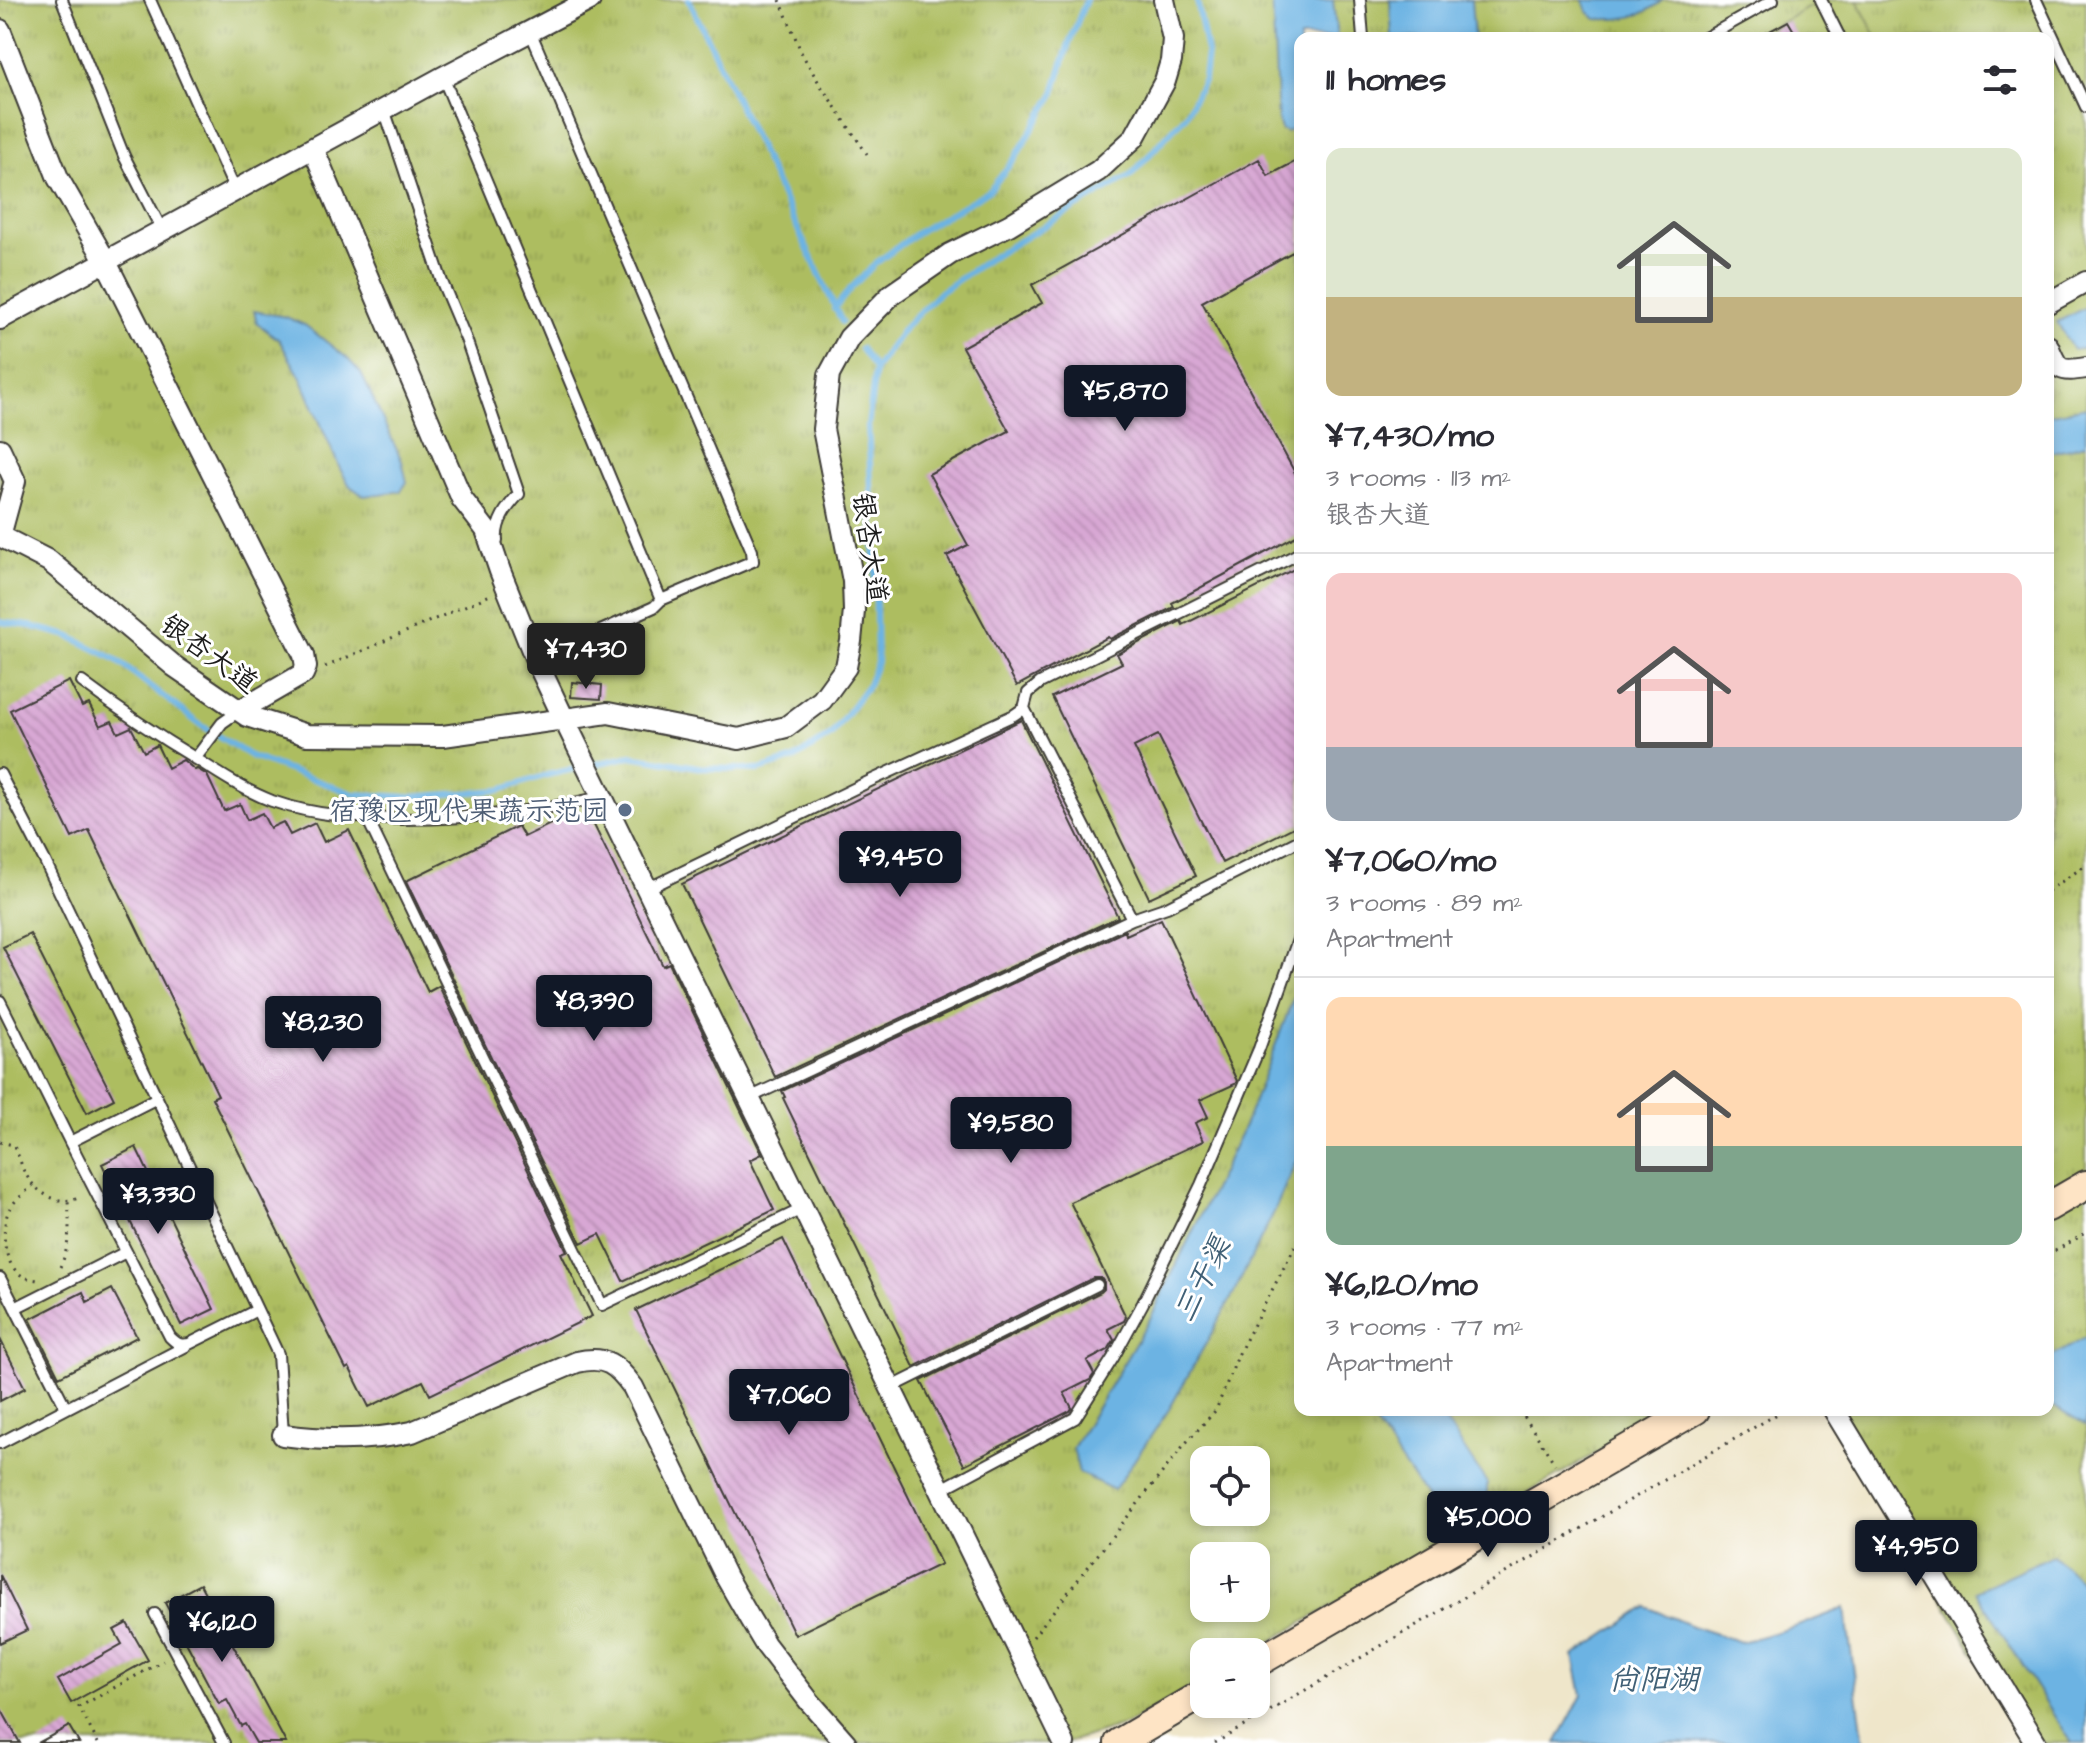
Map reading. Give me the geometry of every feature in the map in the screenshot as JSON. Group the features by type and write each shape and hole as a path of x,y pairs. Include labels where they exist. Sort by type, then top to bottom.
{"main road":[{"path":"2054,1204 2086,1185"},
{"path":"1270,1655 1685,1416"},
{"path":"1121,1740 1190,1701"}],"street":[{"path":"0,319 590,0"},
{"name":"银杏大道","path":"0,536 49,561 174,666 239,711 307,735 443,736 566,724 608,713 739,739 786,727 822,700 846,667 851,641 853,581 823,429 829,375 849,338 892,294 950,254 1009,225 1098,171 1134,138 1165,81 1171,61 1173,39 1164,0"},
{"path":"0,30 58,178 105,260 304,655 306,667 303,674 239,711"},
{"path":"313,148 462,499 486,530 536,660 566,724 1064,1743"},
{"path":"2054,300 2086,282"},
{"path":"2054,358 2059,368 2065,371 2086,368"},
{"path":"0,449 15,481 0,536"},
{"path":"283,1435 317,1440 383,1438 412,1432 577,1362 591,1359 607,1361 620,1370 633,1387 726,1577 765,1644 846,1743"},
{"path":"1838,1416 2036,1743"}],"lane":[{"path":"62,0 124,156 162,230"},
{"path":"150,0 235,190"},
{"path":"1360,0 1363,32"},
{"path":"1716,32 1773,0"},
{"path":"1821,0 1837,32"},
{"path":"2036,0 2051,32"},
{"path":"530,31 752,551 753,561 661,600 654,607 536,660"},
{"path":"2054,39 2086,107"},
{"path":"443,77 661,600"},
{"path":"384,109 442,282 466,339 519,494 506,508 496,532 503,579"},
{"path":"647,889 1014,715 1024,708 1028,693 1040,683 1294,556"},
{"path":"82,682 222,776 270,800 329,816 439,819 500,815 554,808 598,789"},
{"path":"1024,708 1132,919"},
{"path":"195,759 219,727 239,711"},
{"path":"0,774 44,859 278,1354 283,1435"},
{"path":"367,818 602,1305 802,1209"},
{"path":"749,1098 1132,919 1167,907 1294,843"},
{"path":"940,1490 1075,1418 1143,1303 1201,1185 1259,1049 1294,951"},
{"path":"0,1001 170,1337 176,1343 189,1344"},
{"path":"70,1142 157,1098"},
{"path":"15,1308 126,1252"},
{"path":"0,1278 66,1408"},
{"path":"890,1388 1097,1285"},
{"path":"0,1443 257,1310"},
{"path":"155,1614 224,1743"}],"path":[{"path":"780,0 802,54 867,154"},
{"path":"295,680 467,606 503,579"},
{"path":"2054,887 2086,865"},
{"path":"0,1142 13,1145 33,1185 54,1199 68,1202 94,1190"},
{"path":"33,1185 8,1210 3,1231 4,1243 17,1272 37,1279 50,1290 53,1275 65,1256 69,1235 68,1202"},
{"path":"2054,1252 2086,1233"},
{"path":"1020,1654 1184,1445 1216,1410 1240,1351 1294,1248"},
{"path":"1524,1416 1558,1468"},
{"path":"1215,1743 1774,1416"},
{"path":"98,1743 79,1707 176,1653"}],"green space":[{"path":"0,0 2086,0 2086,1743 2026,1743 1835,1416 2054,1416 2054,32 1294,32 1294,1416 1661,1416 1270,1642 1270,1638 1190,1638 1190,1687 1127,1724 1065,1743 0,1743"},
{"path":"1822,0 1857,0 1874,32 1764,32"}],"water":[{"path":"1272,0 1333,0 1336,32 1294,32 1294,129 1286,132 1281,129"},
{"path":"1390,0 1471,0 1474,32 1392,32"},
{"path":"1583,0 1663,0 1640,14 1596,19 1587,11"},
{"path":"2086,307 2086,348 2073,350 2057,322"},
{"path":"254,311 286,317 305,325 361,373 402,461 407,482 401,491 364,496 350,486 301,378 279,340 257,323"},
{"path":"2086,407 2086,444 2054,452 2054,414"},
{"name":"三干渠","path":"1294,997 1294,1166 1235,1291 1170,1408 1114,1490 1079,1473 1073,1448 1151,1317 1245,1124"},
{"path":"2086,1337 2086,1426 2054,1407 2054,1355"},
{"path":"1370,1416 1442,1416 1487,1483 1487,1496 1470,1500 1447,1513 1429,1502"},
{"path":"2053,1555 2086,1586 2086,1743 2072,1743 1975,1591"},
{"name":"尚阳湖","path":"1647,1607 1741,1642 1795,1627 1845,1608 1864,1743 1556,1743 1582,1695 1574,1656"}],"building":[{"path":"1788,21 1794,32 1768,32"},
{"path":"1259,159 1268,176 1294,162 1294,251 1202,302 1294,471 1294,537 1172,603 1174,607 1110,639 1108,637 1017,686 947,556 968,545 929,474 1009,431 962,347 1042,303 1032,285"},
{"path":"1294,569 1294,827 1222,863 1158,735 1134,747 1196,876 1149,898 1052,697 1122,663 1117,654 1181,621 1183,625"},
{"path":"69,681 82,707 89,704 100,726 112,721 118,733 131,727 144,752 157,745 168,768 183,760 207,775 224,811 240,804 247,820 262,813 270,828 283,822 290,835 315,823 324,842 349,830 428,992 439,986 567,1251 561,1253 592,1316 430,1395 423,1381 369,1407 349,1367 346,1369 212,1098 218,1095 89,830 72,838 10,710"},
{"path":"572,682 602,685 601,699 571,697"},
{"path":"1021,720 1118,917 775,1077 682,884"},
{"path":"567,816 593,823 663,966 669,963 762,1154 750,1160 774,1210 623,1281 600,1234 581,1243 406,881 518,826 524,837"},
{"path":"1161,919 1237,1081 1200,1100 1208,1117 1195,1123 1203,1141 1070,1202 1126,1317 1108,1329 1114,1340 1108,1350 1087,1361 1094,1374 1090,1380 1064,1393 1072,1408 1070,1411 964,1465 921,1381 1101,1292 1104,1282 1101,1278 1093,1278 914,1367 782,1091 1125,931 1126,935"},
{"path":"30,934 114,1099 87,1113 3,947"},
{"path":"136,1147 214,1309 181,1325 102,1164"},
{"path":"783,1239 941,1564 795,1635 636,1310"},
{"path":"112,1289 137,1337 59,1377 30,1319 83,1292 87,1302"},
{"path":"0,1339 25,1388 0,1401"},
{"path":"0,1575 27,1630 0,1643"},
{"path":"200,1584 286,1743 256,1743 245,1724 241,1726 227,1700 219,1704 165,1603"},
{"path":"127,1623 148,1660 71,1703 58,1680 122,1644 114,1630"},
{"path":"0,1707 20,1743 0,1743"},
{"path":"69,1726 79,1743 38,1743"}],"waterway":[{"path":"689,0 842,322"},
{"path":"834,309 876,263 918,232 990,190 1015,158 1053,96 1086,0"},
{"path":"0,622 69,636 115,659 199,724 252,757 354,794 410,797 500,790 547,775 631,756 704,768 759,770 794,759 831,735 868,685 877,662 868,426 875,369 905,327 940,292 990,258 1131,175 1186,115 1204,79 1207,53 1197,0"},
{"path":"861,349 875,369"}],"place":[{"name":"宿豫区现代果蔬示范园","path":"625,810"}]}
